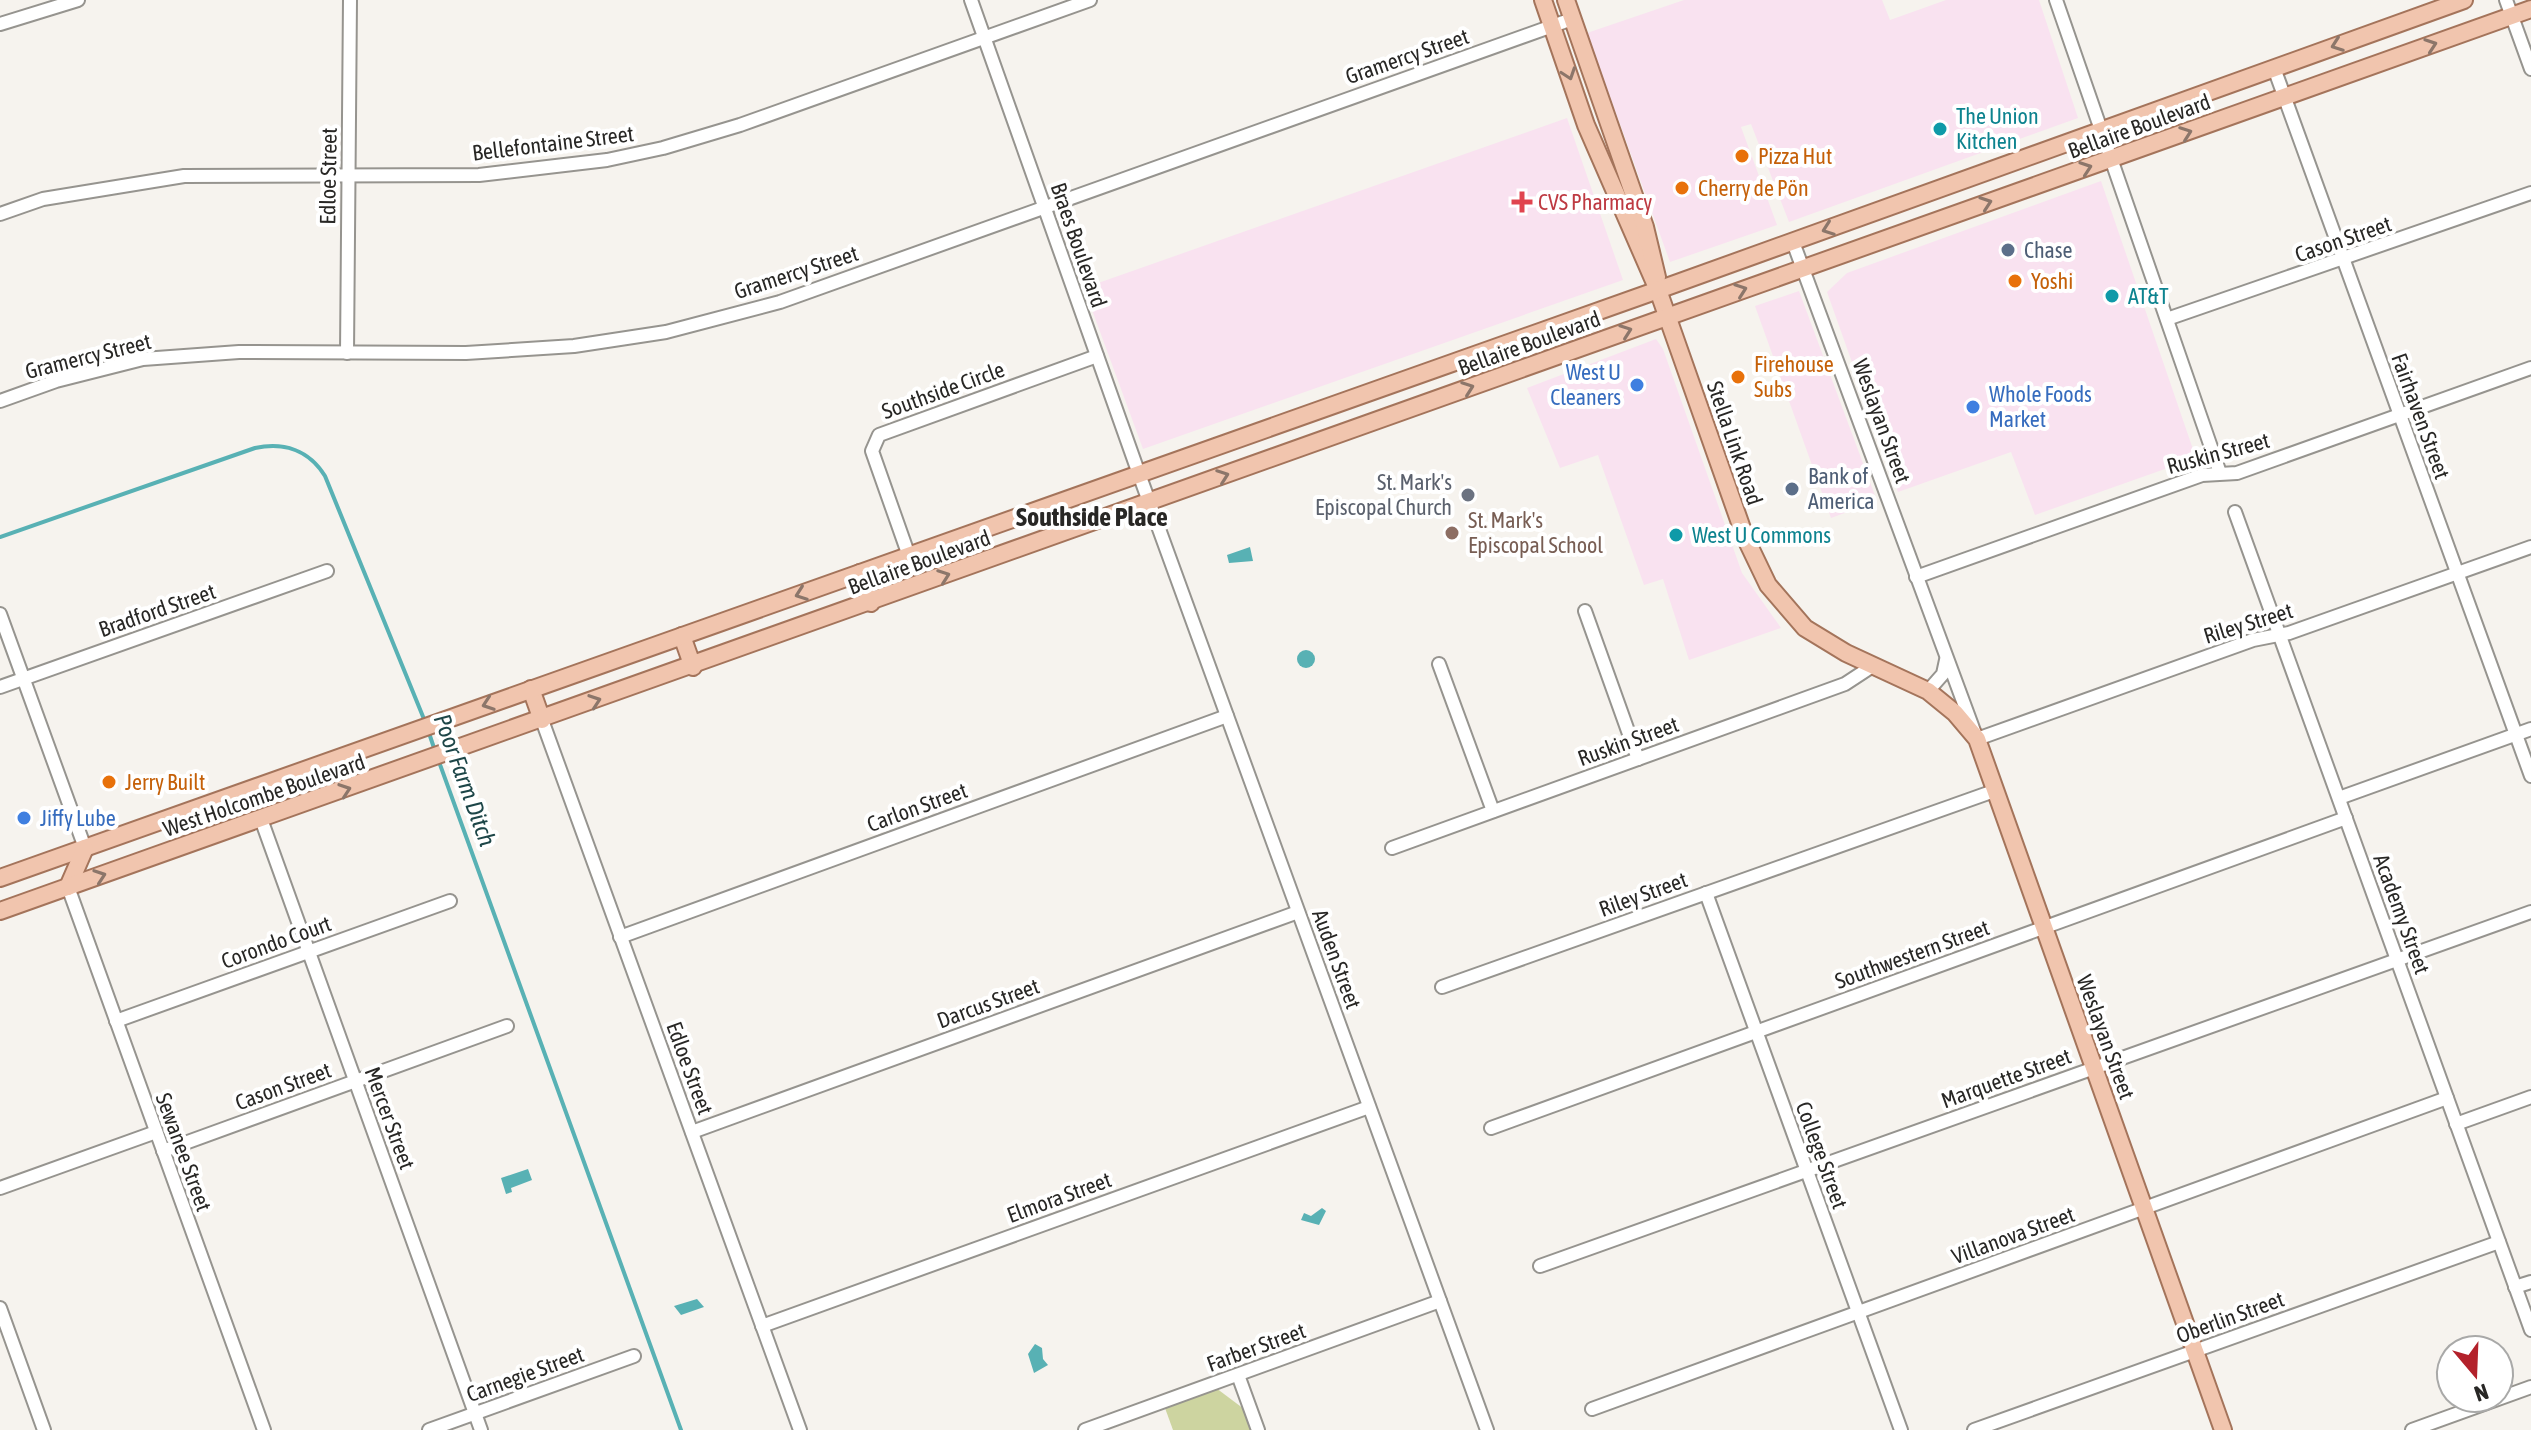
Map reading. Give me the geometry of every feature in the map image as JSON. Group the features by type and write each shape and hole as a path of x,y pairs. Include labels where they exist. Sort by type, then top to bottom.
{"main road":[{"name":"Stella Link Road","path":"1543,0 1586,125 1658,290 1745,537 1768,585 1805,628 1928,691 1955,713 1977,739"},
{"name":"Stella Link Road","path":"1566,0 1656,261 1658,290"},
{"name":"Bellaire Boulevard","path":"531,689 1793,242 2464,0"},
{"name":"Bellaire Boulevard","path":"542,720 2285,97 2509,8 2531,9"},
{"path":"1586,125 1608,117"},
{"path":"1526,337 1535,364"},
{"path":"1338,404 1349,431"},
{"path":"860,573 871,603"},
{"path":"682,636 693,667"},
{"path":"531,689 542,720"},
{"name":"West Holcombe Boulevard","path":"0,878 531,689"},
{"name":"West Holcombe Boulevard","path":"0,911 542,720"},
{"name":"Weslayan Street","path":"1977,739 2223,1430"},
{"path":"238,794 261,819"},
{"path":"68,887 85,848"}],"street":[{"path":"0,24 78,0"},
{"name":"Edloe Street","path":"347,353 350,0"},
{"name":"Braes Boulevard","path":"971,0 1150,503"},
{"name":"Bellefontaine Street","path":"0,214 43,199 148,180 260,173 495,174 543,170 649,151 740,125 1090,0"},
{"path":"2056,0 2220,473"},
{"path":"2509,8 2531,69"},
{"name":"Gramercy Street","path":"0,401 56,381 143,359 239,352 466,353 574,346 666,332 780,302 1572,19"},
{"name":"Fairhaven Street","path":"2274,68 2531,776"},
{"name":"Cason Street","path":"2167,319 2531,193"},
{"name":"Weslayan Street","path":"1793,242 1977,739"},
{"name":"Southside Circle","path":"909,556 872,451 879,435 1097,356"},
{"name":"Ruskin Street","path":"1916,577 2202,475 2237,473 2531,368"},
{"name":"Auden Street","path":"1150,503 1487,1430"},
{"name":"Academy Street","path":"2235,512 2531,1330"},
{"name":"Riley Street","path":"1977,739 2531,547"},
{"name":"Bradford Street","path":"0,687 327,571"},
{"path":"1585,611 1638,759"},
{"path":"0,614 85,848"},
{"path":"1928,691 1943,674 1946,660"},
{"path":"1439,664 1493,811"},
{"name":"Ruskin Street","path":"1392,848 1845,684 1874,665"},
{"name":"Carlon Street","path":"620,937 1227,716"},
{"name":"Edloe Street","path":"542,720 800,1430"},
{"path":"2339,798 2531,729"},
{"name":"Riley Street","path":"1442,987 1994,791"},
{"name":"Southwestern Street","path":"1491,1128 2346,818"},
{"name":"Mercer Street","path":"261,819 481,1430"},
{"name":"Sewanee Street","path":"68,887 264,1430"},
{"name":"College Street","path":"1706,893 1901,1430"},
{"name":"Corondo Court","path":"116,1021 450,901"},
{"name":"Darcus Street","path":"692,1132 1298,912"},
{"name":"Marquette Street","path":"1540,1266 2531,912"},
{"name":"Cason Street","path":"163,1151 507,1026"},
{"path":"2456,1124 2531,1097"},
{"name":"Villanova Street","path":"1592,1409 2447,1098"},
{"name":"Elmora Street","path":"762,1326 1369,1107"},
{"path":"0,1188 156,1132"},
{"name":"Oberlin Street","path":"1974,1430 2499,1242"},
{"path":"2515,1287 2531,1282"},
{"name":"Farber Street","path":"1085,1430 1440,1301"},
{"path":"0,1308 44,1430"},
{"name":"Carnegie Street","path":"429,1430 634,1356"},
{"path":"1238,1375 1258,1430"},
{"path":"2412,1430 2531,1387"}],"shaded area":[{"path":"1684,0 1882,0 1890,20 1946,0 2039,0 2078,118 1789,222 1751,124 1741,127 1777,225 1670,262 1587,33"},
{"path":"1567,118 1623,280 1143,449 1084,288"},
{"path":"2101,181 2196,458 2035,515 2011,452 1898,492 1827,292 1847,273"},
{"path":"1799,291 1877,501 1831,518 1755,306"},
{"path":"1656,339 1663,349 1742,573 1781,628 1689,660 1663,579 1644,585 1598,455 1560,468 1527,388"}],"green space":[{"path":"1216,1388 1244,1409 1252,1430 1173,1430 1165,1408"}],"water":[{"path":"1250,547 1253,561 1229,563 1227,555"},
{"path":"1306,650 1315,659 1306,668 1297,659"},
{"path":"528,1169 532,1180 511,1188 512,1192 506,1194 501,1178"},
{"path":"1322,1208 1326,1211 1319,1225 1301,1220 1304,1213 1311,1216"},
{"path":"697,1299 704,1307 681,1315 674,1306"},
{"path":"1035,1344 1042,1348 1043,1359 1048,1365 1034,1373 1028,1354"}],"waterway":[{"name":"Poor Farm Ditch","path":"0,537 255,448 276,446 295,450 311,460 325,476 426,724"},
{"name":"Poor Farm Ditch","path":"429,733 435,751"},
{"name":"Poor Farm Ditch","path":"438,759 681,1430"}],"place":[{"name":"The Union Kitchen","path":"1940,129"},
{"name":"Pizza Hut","path":"1742,156"},
{"name":"Cherry de Pön","path":"1682,188"},
{"name":"CVS Pharmacy","path":"1522,202"},
{"name":"Chase","path":"2008,250"},
{"name":"Yoshi","path":"2015,281"},
{"name":"AT&T","path":"2112,296"},
{"name":"Firehouse Subs","path":"1738,377"},
{"name":"West U Cleaners","path":"1637,385"},
{"name":"Whole Foods Market","path":"1973,407"},
{"name":"Bank of America","path":"1792,489"},
{"name":"St. Mark's Episcopal Church","path":"1468,495"},
{"name":"St. Mark's Episcopal School","path":"1452,533"},
{"name":"West U Commons","path":"1676,535"},
{"name":"Jerry Built","path":"109,782"},
{"name":"Jiffy Lube","path":"24,818"}],"district":[{"name":"Southside Place","path":"1092,517"}]}
